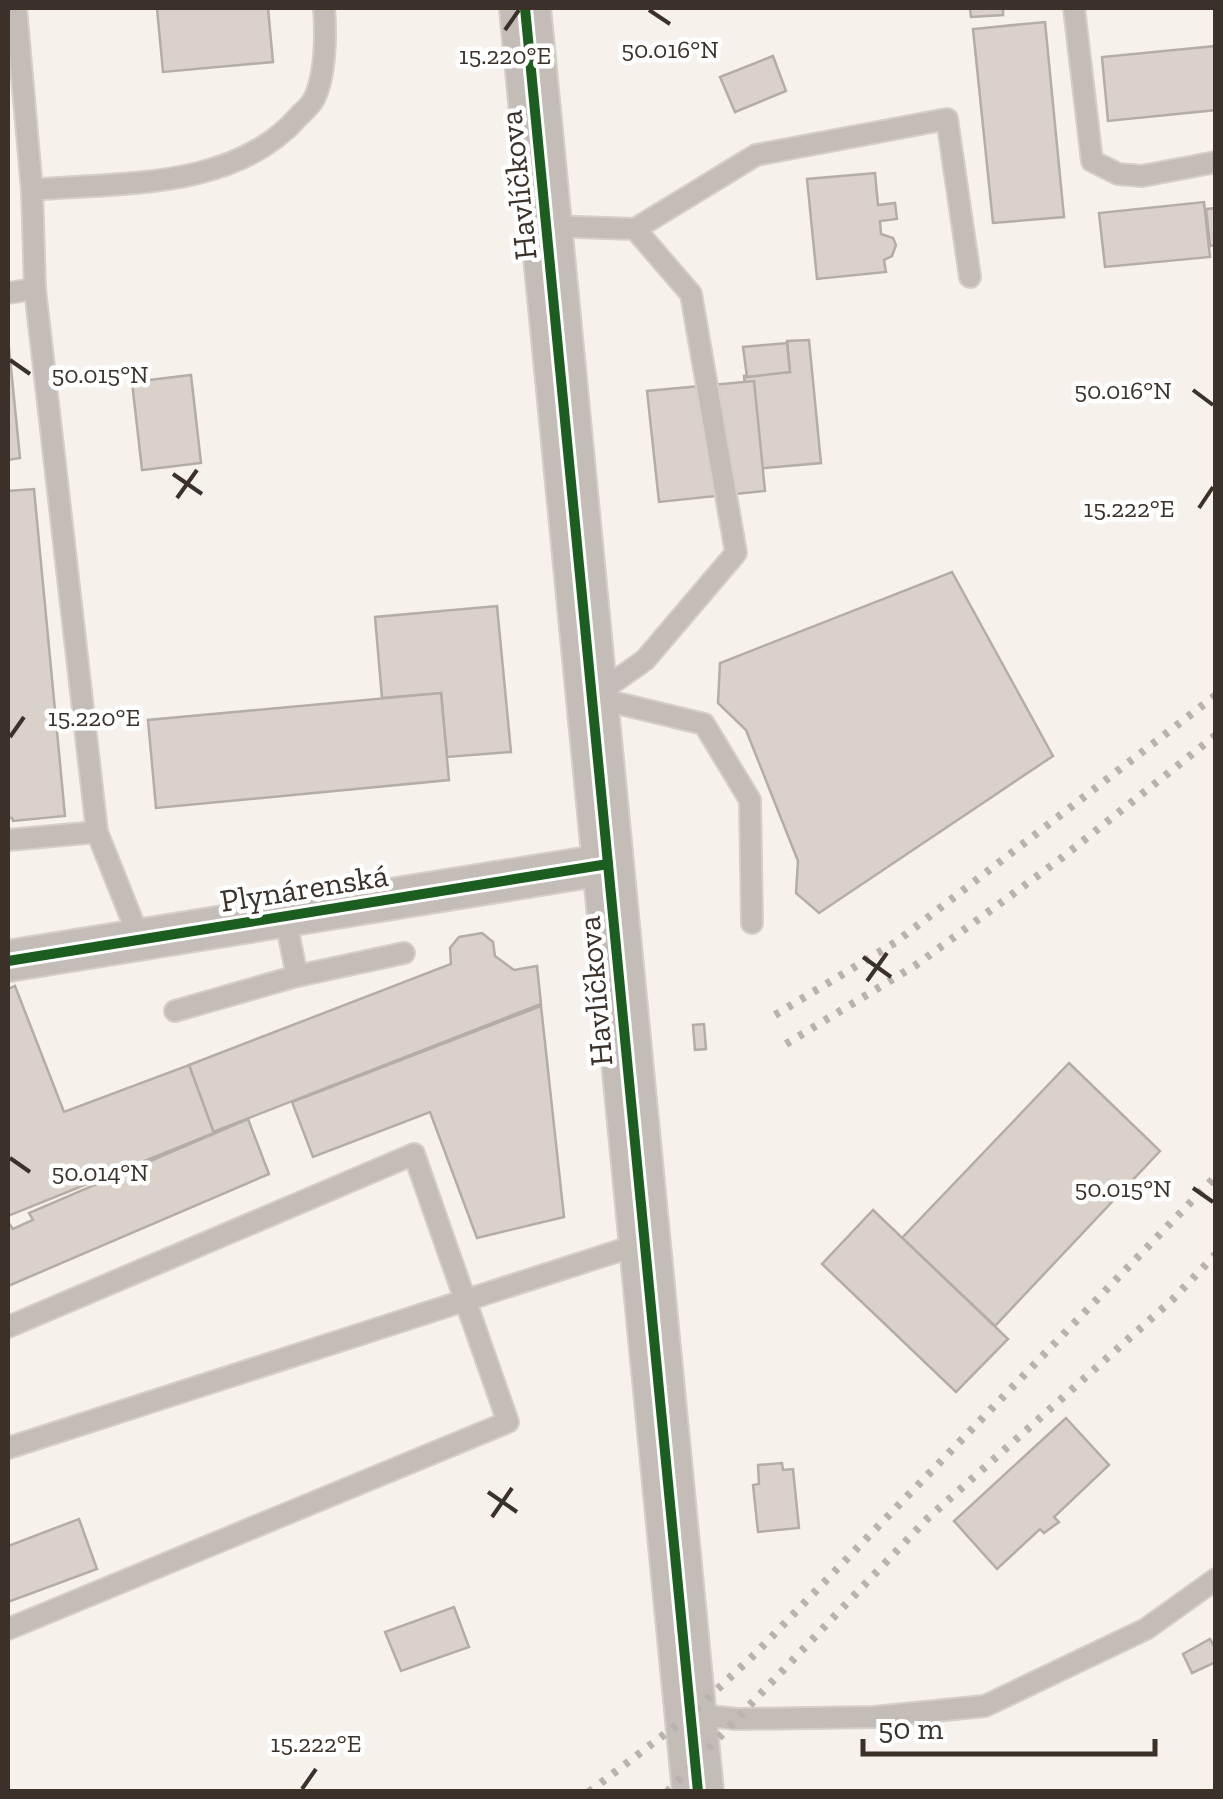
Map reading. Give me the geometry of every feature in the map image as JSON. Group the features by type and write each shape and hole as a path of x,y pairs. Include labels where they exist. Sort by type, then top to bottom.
{"street":[{"name":"Havlíčkova","path":"525,8 698,1792"},
{"name":"Plynárenská","path":"8,961 608,864"}],"lane":[{"path":"16,8 32,190 35,289 97,832 140,940"},
{"path":"32,190 178,177 237,163 286,132 314,98 326,41 324,8"},
{"path":"1074,8 1092,160 1118,174 1142,176 1216,162"},
{"path":"547,226 635,229 756,155 947,119 970,278"},
{"path":"592,697 644,660 736,553 691,294 635,229"},
{"path":"8,292 35,289"},
{"path":"592,697 704,724 750,800 752,923"},
{"path":"8,840 97,832"},
{"path":"285,916 296,976"},
{"path":"175,1011 296,976 404,953"},
{"path":"8,1327 414,1154 508,1422 8,1630"},
{"path":"8,1448 643,1243"},
{"path":"692,1714 737,1719 874,1716 985,1706 1146,1629 1216,1579"}],"building":[{"path":"157,8 268,8 273,62 163,72"},
{"path":"970,8 1003,8 1003,15 971,17"},
{"path":"1045,22 1064,217 993,223 973,29"},
{"path":"1216,46 1216,110 1108,121 1102,57"},
{"path":"773,56 786,91 735,112 720,77"},
{"path":"875,173 878,205 895,203 897,219 880,221 881,234 893,238 896,245 892,256 884,260 886,272 817,279 807,179"},
{"path":"1204,202 1210,257 1105,267 1099,213"},
{"path":"1216,208 1216,245 1210,246 1206,209"},
{"path":"8,338 20,458 8,460"},
{"path":"809,340 821,463 752,469 744,376 790,372 787,341"},
{"path":"787,343 790,372 747,377 743,347"},
{"path":"191,375 201,463 142,470 132,382"},
{"path":"754,381 765,491 659,502 647,391"},
{"path":"34,489 65,816 13,821 8,818 8,491"},
{"path":"952,572 1053,756 819,913 796,893 798,861 746,730 718,703 720,663"},
{"path":"497,606 511,752 447,757 441,693 382,698 375,617"},
{"path":"441,693 449,780 156,808 148,720"},
{"path":"482,933 493,942 495,956 514,970 537,966 541,1004 213,1132 189,1065 451,964 450,948 459,937"},
{"path":"15,986 64,1112 189,1065 214,1133 8,1216 8,989"},
{"path":"541,1006 564,1217 477,1238 430,1112 313,1157 292,1102"},
{"path":"704,1024 706,1049 695,1050 693,1025"},
{"path":"1069,1063 1160,1151 995,1326 902,1238"},
{"path":"248,1119 269,1174 8,1286 8,1222 13,1229 33,1220 29,1213"},
{"path":"873,1210 1008,1339 956,1392 822,1264"},
{"path":"1066,1418 1109,1465 1054,1517 1059,1522 1044,1533 1040,1529 997,1569 954,1521"},
{"path":"782,1463 783,1470 793,1469 799,1528 758,1532 753,1485 759,1484 758,1465"},
{"path":"79,1519 97,1569 8,1602 8,1546"},
{"path":"454,1607 469,1647 401,1671 385,1632"},
{"path":"1210,1639 1216,1650 1216,1662 1192,1673 1183,1654"}],"railway":[{"path":"775,1015 896,942 1216,695"},
{"path":"786,1044 916,965 1059,860 1216,735"},
{"path":"589,1792 691,1714 756,1653 1216,1176"},
{"path":"667,1792 927,1519 1172,1300 1216,1254"}],"cycle path":[{"path":"525,8 698,1792"},
{"path":"8,961 608,864"}]}
